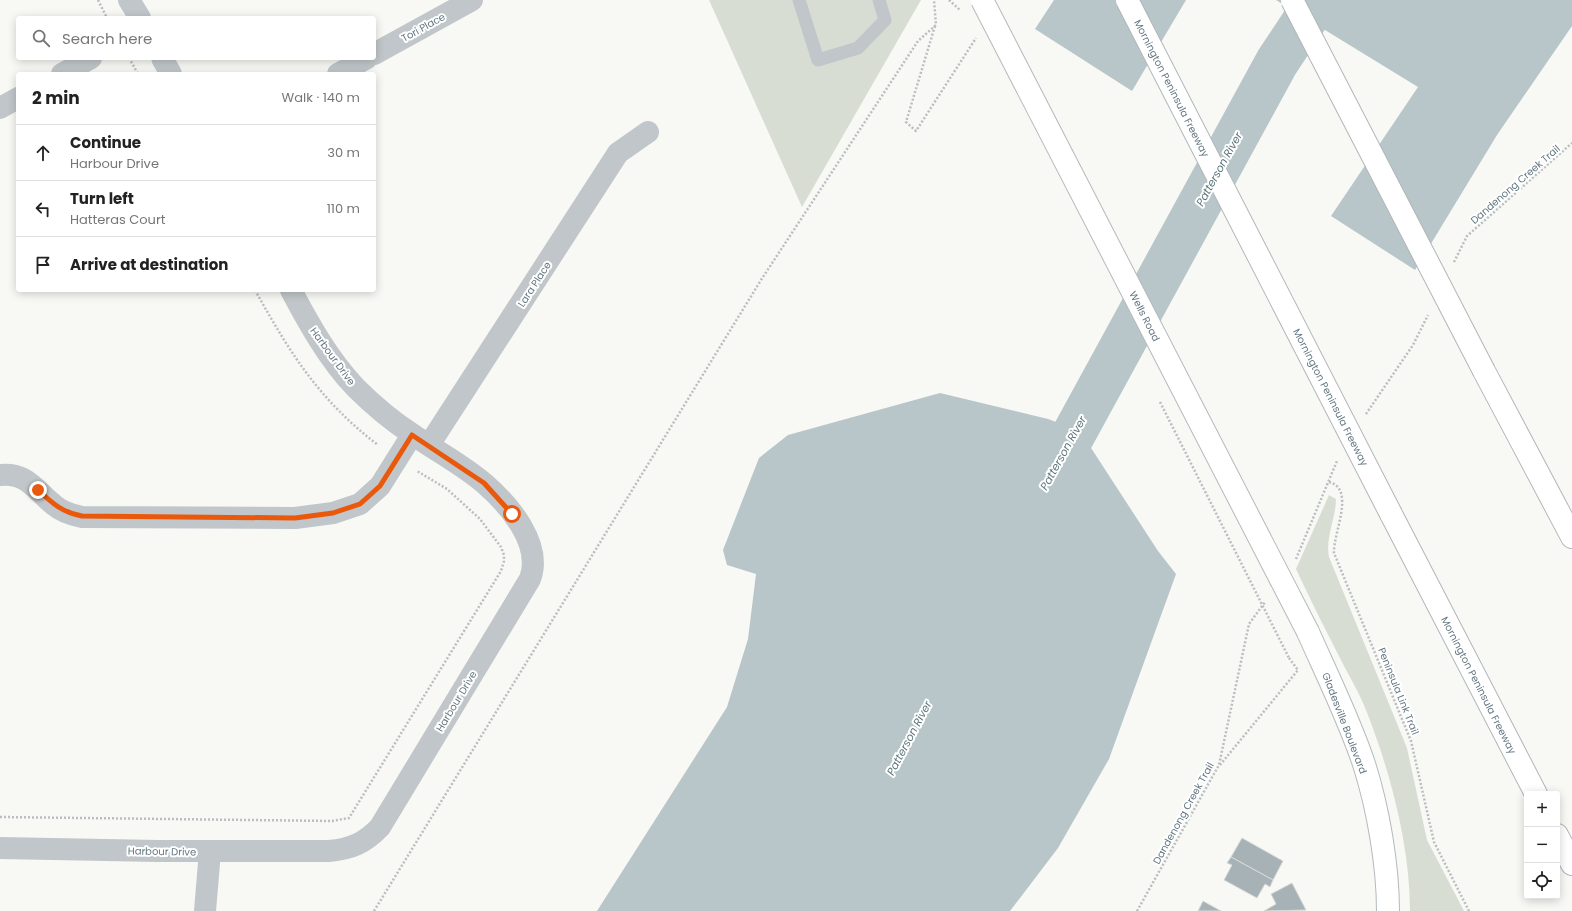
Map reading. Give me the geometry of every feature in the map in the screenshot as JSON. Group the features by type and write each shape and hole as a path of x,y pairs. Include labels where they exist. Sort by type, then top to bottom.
{"main road":[{"name":"Wells Road","path":"982,0 1308,632"},
{"name":"Mornington Peninsula Freeway","path":"1126,0 1534,791"},
{"path":"1292,0 1484,371 1572,537"},
{"name":"Gladesville Boulevard","path":"1308,632 1364,764 1378,826 1388,887 1388,911"},
{"path":"1560,841 1572,864"}],"street":[{"path":"129,0 139,16"},
{"name":"Tori Place","path":"376,53 472,0"},
{"path":"66,72 87,60"},
{"path":"163,60 170,72"},
{"path":"342,72 363,60"},
{"path":"0,108 16,99"},
{"name":"Lara Place","path":"0,475 9,474 21,476 54,505 71,514 82,516 295,518 333,513 360,504 380,486 421,440 618,153 648,132"},
{"name":"Harbour Drive","path":"0,848 210,851 335,850 352,847 368,839 380,827 530,579 534,564 531,547 512,514 484,483 383,412 342,372 309,323 292,292"},
{"path":"205,911 210,851"}],"lane":[{"path":"799,0 818,60 858,48 885,20 879,0"}],"path":[{"path":"98,0 107,16"},
{"path":"934,0 936,25 906,122 916,131 979,33"},
{"path":"374,911 761,280 918,41 936,25"},
{"path":"130,60 137,72"},
{"name":"Dandenong Creek Trail","path":"1467,236 1572,143"},
{"path":"0,817 332,821 348,818 497,577 504,561 501,547 464,502 447,489 411,467"},
{"name":"Peninsula Link Trail","path":"1329,482 1333,483 1340,490 1344,502 1334,546 1337,563 1411,741 1434,842 1469,911"},
{"name":"Dandenong Creek Trail","path":"1137,911 1219,765 1249,624"},
{"path":"1219,765 1298,670 1289,658"}],"shaded area":[{"path":"709,0 921,0 802,207"},
{"path":"1329,495 1336,499 1336,506 1329,535 1329,557 1407,748 1427,840 1464,911 1410,911 1409,886 1402,834 1397,809 1375,733 1361,699 1296,569"}],"water":[{"path":"1054,0 1186,0 1132,91 1035,29"},
{"path":"1276,0 1572,0 1572,26 1497,135 1415,270 1331,216 1418,87"},
{"path":"940,393 1048,419 1080,431 1158,551 1176,574 1109,759 1058,848 1010,911 597,911 727,707 748,639 756,574 727,565 723,550 759,458 788,435"}],"building":[{"path":"1242,838 1283,861 1273,880 1231,857"},
{"path":"1231,857 1273,880 1270,887 1265,884 1257,898 1224,880 1232,865 1227,863"},
{"path":"1292,883 1306,910 1264,911 1276,904 1271,894"},
{"path":"1203,901 1221,911 1198,911"}],"waterway":[{"name":"Patterson River","path":"1047,483 1277,62 1318,0"}],"route":[{"path":"38,490 54,505 62,510 71,514 82,516 295,518 333,513 360,504 380,486 412,435 484,483 512,514"}]}
